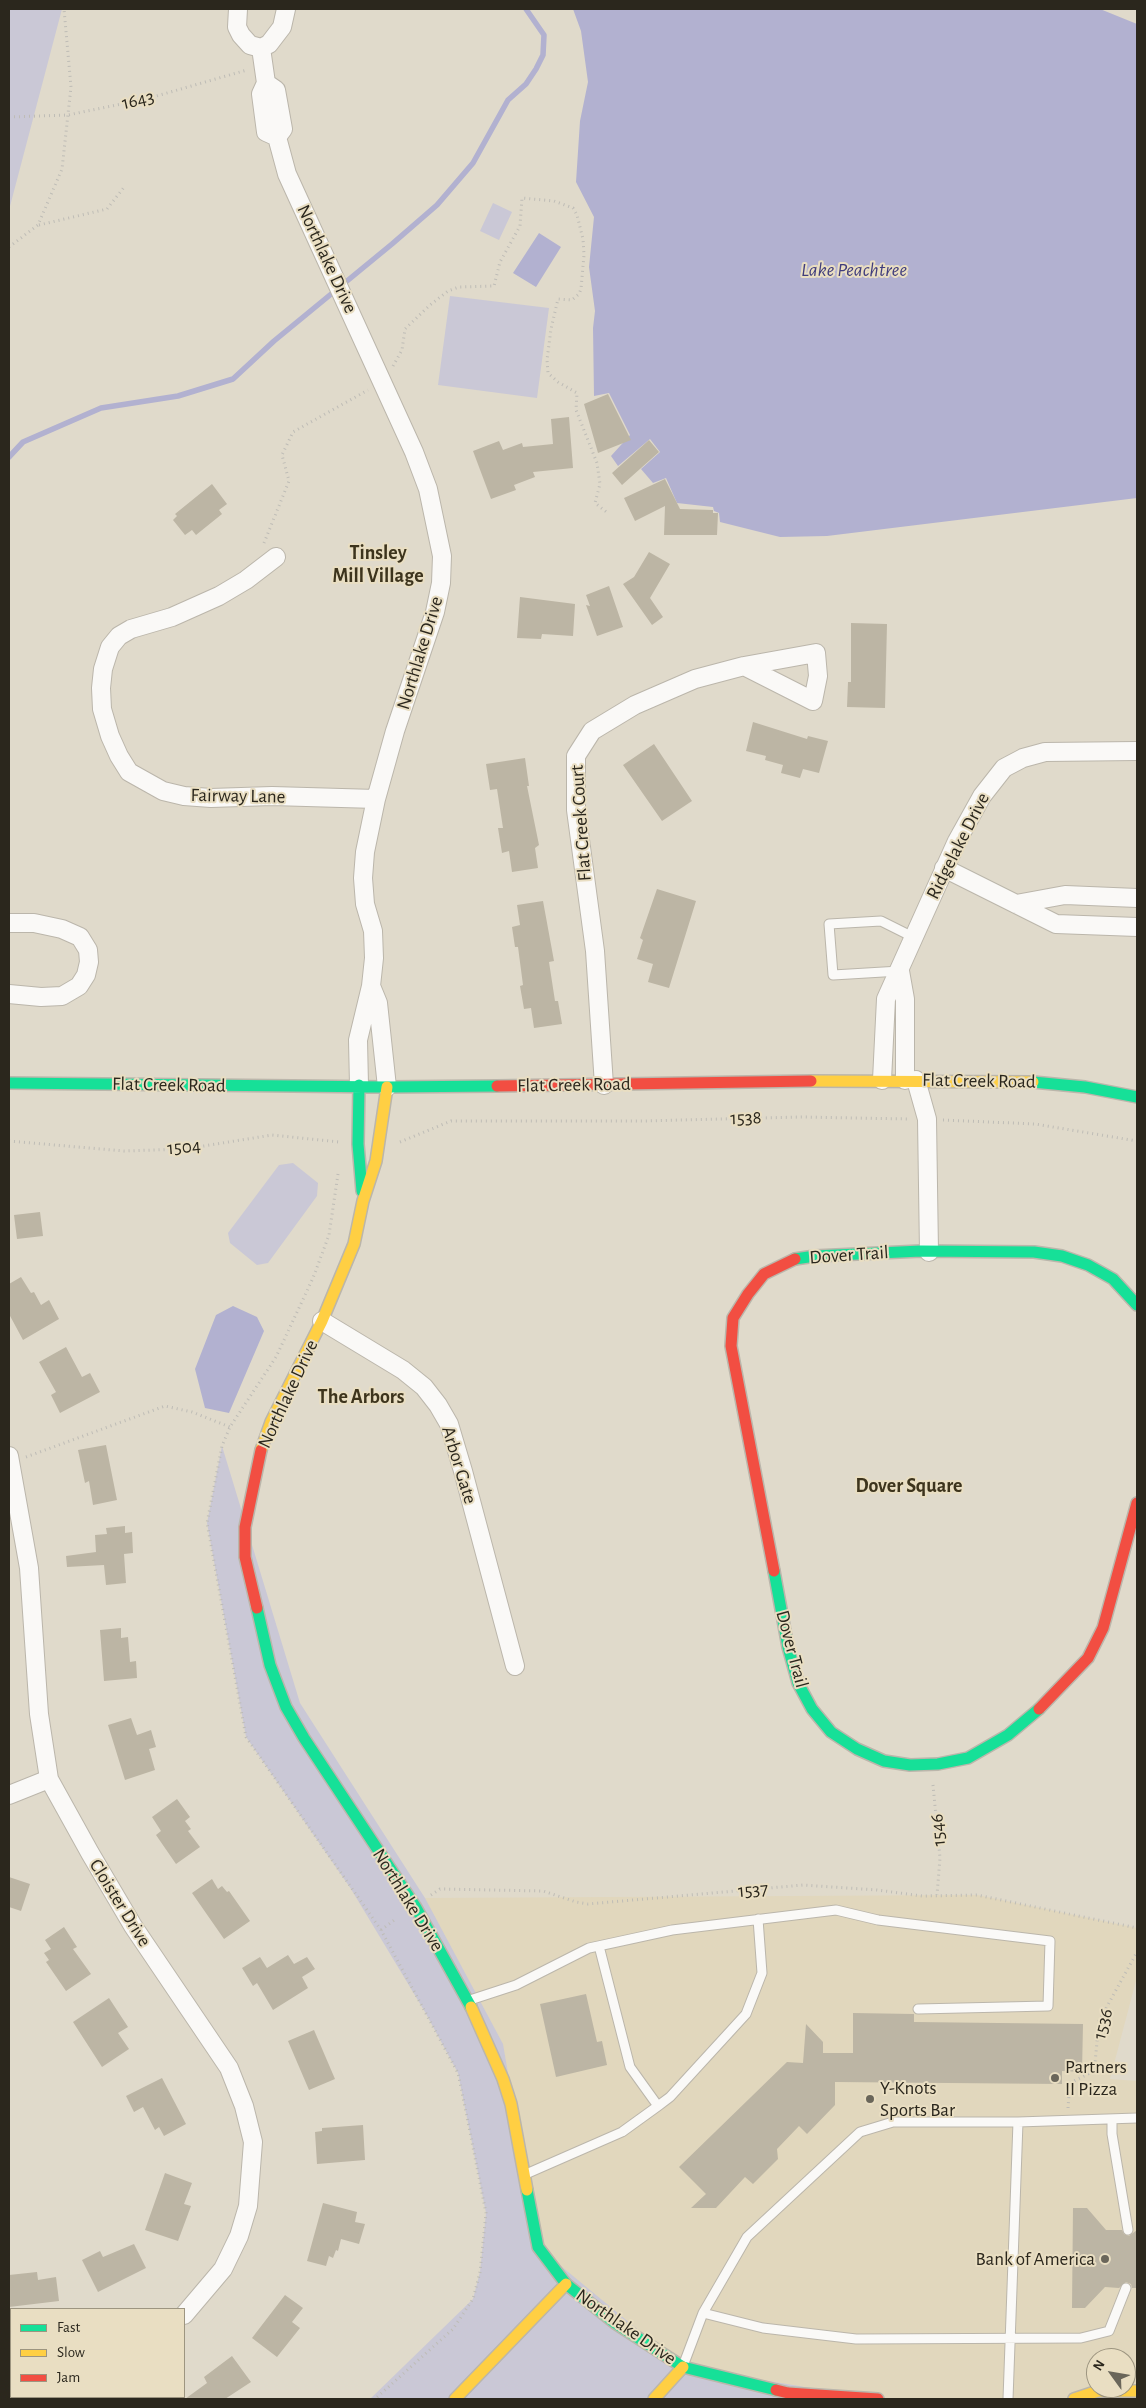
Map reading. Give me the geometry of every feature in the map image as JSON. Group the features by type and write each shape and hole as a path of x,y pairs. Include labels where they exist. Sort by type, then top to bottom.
{"street":[{"path":"238,9 237,26 241,35 263,56 269,44 282,27 286,9"},
{"name":"Northlake Drive","path":"263,56 266,83 276,90 283,129 277,137 287,174 355,321 428,489 442,556 441,582 435,612 395,732 376,799 365,852 363,878 365,904 372,931 374,958 371,986 358,1040 358,1144 363,1201"},
{"name":"Fairway Lane","path":"276,557 246,580 219,596 172,617 131,629 119,636 110,647 103,669 101,688 102,709 118,756 129,772 163,791 184,796 211,798 272,796 376,799"},
{"name":"Flat Creek Court","path":"604,1085 595,951 576,810 576,756 592,731 635,705 695,679 744,666"},
{"name":"Ridgelake Drive","path":"882,1080 886,999 944,868 982,796 1004,768 1023,758 1044,752 1137,751"},
{"path":"944,868 1056,924 1137,926"},
{"path":"1016,904 1065,895 1137,898"},
{"path":"9,923 34,923 62,929 80,937 88,950 89,962 86,975 79,986 62,996 41,997 9,994"},
{"path":"900,971 905,999 910,1080 927,1119 929,1252"},
{"name":"Northlake Drive","path":"371,986 378,1003 387,1087 379,1145 363,1201 354,1244 322,1322 271,1422 261,1448 245,1527 245,1556 270,1665 286,1707 330,1780 415,1906 468,2001 503,2079 518,2136 538,2247 566,2284 615,2323 683,2367 752,2386 817,2398 878,2399"},
{"name":"Flat Creek Road","path":"9,1083 258,1086 359,1085 387,1087 882,1080 1022,1081 1085,1087 1137,1097"},
{"name":"Dover Trail","path":"1137,1305 1113,1279 1088,1265 1062,1256 1034,1252 862,1253 792,1260 764,1274 748,1294 733,1318 731,1346 788,1647 798,1683 812,1708 831,1732 856,1749 884,1761 930,1764 968,1758 1008,1735 1049,1702 1088,1658 1102,1628 1113,1597 1137,1503"},
{"name":"Arbor Gate","path":"322,1322 403,1370 424,1387 438,1405 449,1424 515,1666"},
{"name":"Cloister Drive","path":"10,1460 29,1568 39,1714 49,1779 133,1926 229,2068 244,2106 253,2142 248,2206 239,2236 223,2269 185,2314"},
{"path":"9,1795 49,1779"},
{"path":"456,2399 566,2284"},
{"path":"654,2399 683,2367"},
{"path":"1074,2399 1098,2391 1137,2391"}],"lane":[{"path":"900,971 833,975 829,924 881,920 913,937"},
{"path":"468,2001 516,1985 581,1951 599,1946 672,1930 836,1910 878,1920 1050,1941 1048,2006 918,2009"},
{"path":"524,2175 622,2132 670,2097 746,2014 762,1974 758,1920"},
{"path":"599,1946 630,2067 658,2106"},
{"path":"683,2367 703,2313 747,2237 860,2132 893,2122 1018,2122 1137,2118"},
{"path":"1112,2119 1112,2134 1128,2230"},
{"path":"1008,2399 1018,2122"},
{"path":"703,2313 765,2329 856,2339 1081,2338 1109,2331 1126,2288"}],"path":[{"path":"38,225 62,169 71,87 64,9"},
{"name":"1643","path":"9,117 68,115 146,99 238,74 263,56"},
{"path":"9,247 38,225 107,209 124,186"},
{"path":"264,544 289,480 282,455 293,432 372,387 379,375 392,368 398,360 402,337 412,320 448,291 459,287 494,286 500,262 520,226 522,198 554,202 573,208 577,215 583,239 584,255 580,289 579,294 572,300 558,299 551,329 547,360 548,372 558,382 577,393 576,410 598,470 600,484 595,503 608,514"},
{"name":"1538","path":"379,1145 401,1142 451,1121 642,1122 801,1117 927,1119 1034,1124 1137,1141"},
{"name":"1504","path":"9,1141 124,1151 185,1149 272,1135 358,1144"},
{"path":"10,1460 165,1406 192,1412 230,1427"},
{"name":"1546","path":"930,1764 938,1818 940,1858 937,1895"},
{"name":"1537","path":"381,1930 440,1889 473,1888 543,1891 588,1904 803,1885 937,1895 977,1895 1137,1928"},
{"name":"1536","path":"1067,2121 1070,2083 1088,2074 1095,2063 1099,2021 1137,1952"}],"shaded area":[{"path":"9,9 62,9 9,210"},
{"path":"493,203 512,212 499,240 480,231"},
{"path":"450,296 549,308 537,398 438,385"},
{"path":"293,1163 318,1183 317,1196 268,1263 257,1265 230,1243 228,1233 279,1165"},
{"path":"222,1446 300,1703 425,1898 503,2044 538,2247 683,2367 878,2399 370,2399 473,2299 480,2272 486,2213 458,2073 425,2012 351,1889 246,1737 207,1523"},
{"path":"977,1895 1137,1928 1137,1977 1110,2079 1137,2081 1137,2399 655,2399 538,2247 425,1898"}],"water":[{"name":"Lake Peachtree","path":"573,9 1100,9 1137,24 1137,498 827,536 780,537 720,522 719,513 714,511 713,507 677,503 666,478 653,483 641,469 660,452 650,439 618,466 611,456 630,435 609,393 594,396 593,328 595,311 589,267 594,217 576,182 580,121 588,82 581,31"},
{"path":"539,233 561,247 536,287 513,273"},
{"path":"233,1306 257,1317 264,1331 229,1413 205,1408 195,1369 216,1315"}],"building":[{"path":"608,394 631,440 598,453 584,404"},
{"path":"569,417 573,468 533,472 535,477 514,485 516,490 491,499 473,451 499,441 503,450 522,443 523,447 553,444 551,419"},
{"path":"649,440 659,452 622,485 612,473"},
{"path":"665,479 680,509 713,510 713,513 718,513 717,535 664,535 665,506 635,521 624,498"},
{"path":"212,484 227,504 219,510 222,514 196,535 192,530 185,535 173,520 177,516 175,514"},
{"path":"649,552 670,564 650,598 663,617 652,625 623,584 634,577"},
{"path":"609,586 623,627 597,636 586,605 590,606 586,595"},
{"path":"520,597 575,604 573,636 542,634 541,639 517,638"},
{"path":"851,623 887,624 885,708 847,707 848,682 851,682"},
{"path":"753,722 807,739 808,736 828,741 819,773 803,769 800,778 781,773 783,765 765,760 766,756 746,751"},
{"path":"654,744 692,801 662,821 623,765"},
{"path":"525,758 529,786 527,786 539,845 535,848 538,868 512,872 509,851 502,853 498,828 503,828 497,789 490,790 486,764"},
{"path":"657,889 696,901 669,988 648,982 653,964 637,959 643,940 640,938"},
{"path":"543,901 554,961 549,962 555,1001 558,1001 562,1024 534,1028 531,1008 524,1009 520,986 523,985 518,947 515,947 512,927 520,925 517,905"},
{"path":"40,1212 43,1236 17,1239 14,1215"},
{"path":"21,1277 31,1293 34,1292 41,1305 49,1300 59,1319 23,1340 9,1314 9,1284"},
{"path":"66,1347 82,1377 90,1373 100,1392 60,1413 51,1395 56,1392 39,1362"},
{"path":"106,1445 117,1500 93,1505 89,1481 85,1483 78,1450"},
{"path":"125,1526 125,1533 132,1532 133,1553 124,1554 126,1583 106,1585 104,1565 67,1567 66,1556 96,1552 95,1535 107,1534 106,1528"},
{"path":"121,1628 121,1638 128,1637 130,1662 136,1661 137,1678 104,1681 100,1630"},
{"path":"131,1718 137,1735 151,1730 156,1747 149,1749 155,1770 125,1780 108,1725"},
{"path":"177,1799 190,1817 185,1821 191,1829 188,1831 200,1847 176,1864 156,1835 161,1831 152,1817"},
{"path":"9,1877 30,1884 21,1911 9,1907"},
{"path":"212,1879 218,1889 222,1886 227,1892 229,1891 250,1921 224,1939 192,1893"},
{"path":"64,1927 77,1947 73,1949 91,1974 66,1991 46,1962 49,1960 44,1953 51,1949 45,1940"},
{"path":"288,1955 294,1964 307,1957 315,1969 302,1977 308,1988 273,2010 257,1983 253,1986 242,1968 260,1957 267,1968"},
{"path":"586,1994 597,2042 602,2041 607,2065 556,2077 540,2004"},
{"path":"109,1998 128,2027 118,2033 129,2049 102,2067 73,2022"},
{"path":"853,2013 914,2014 914,2022 1083,2024 1082,2072 1062,2071 1062,2084 835,2082 835,2105 807,2134 799,2126 777,2149 778,2159 753,2184 745,2177 716,2208 691,2208 706,2194 679,2167 787,2062 803,2063 806,2024 823,2042 823,2053 853,2053"},
{"path":"314,2030 335,2079 309,2090 288,2041"},
{"path":"162,2078 186,2124 164,2136 159,2127 155,2130 143,2107 134,2112 126,2096"},
{"path":"363,2125 365,2160 317,2164 315,2132 322,2131 322,2128"},
{"path":"165,2173 192,2183 184,2204 191,2206 178,2241 145,2230"},
{"path":"323,2203 357,2212 355,2222 365,2224 359,2244 341,2239 338,2251 336,2250 333,2258 329,2256 326,2266 307,2261"},
{"name":"Bank of America","path":"1073,2208 1087,2208 1106,2230 1122,2230 1124,2234 1129,2236 1137,2230 1137,2288 1132,2288 1131,2284 1126,2282 1119,2288 1105,2287 1085,2308 1072,2308"},
{"path":"134,2244 146,2268 98,2292 82,2260 100,2251 103,2257"},
{"path":"37,2272 38,2280 56,2277 59,2301 9,2307 9,2275"},
{"path":"285,2295 303,2308 292,2322 300,2328 277,2357 252,2338"},
{"path":"232,2356 251,2382 225,2399 185,2399 207,2383 204,2377"}],"waterway":[{"path":"9,457 23,442 101,408 178,396 233,379 274,341 392,244 437,205 473,163 508,100 526,84 536,69 543,55 544,35 526,9"}],"traffic: fast":[{"path":"1033,1082 1085,1087 1137,1097"},
{"path":"9,1083 387,1087 497,1086"},
{"path":"359,1085 358,1144 362,1191"},
{"path":"795,1259 815,1256 921,1251 1034,1252 1062,1256 1088,1265 1113,1279 1137,1305"},
{"path":"774,1571 788,1647 798,1683 812,1709 831,1732 857,1749 884,1761 910,1765 938,1764 968,1758 1008,1735 1039,1709"},
{"path":"257,1608 270,1665 286,1707 304,1738 415,1906 471,2007"},
{"path":"527,2190 538,2247 566,2284 615,2323 683,2367 776,2390"}],"traffic: slow":[{"path":"811,1081 1033,1082"},
{"path":"261,1450 271,1422 322,1321 354,1244 363,1201 376,1161 387,1087"},
{"path":"471,2007 503,2079 511,2104 527,2190"},
{"path":"455,2399 566,2284"},
{"path":"654,2399 683,2367"},
{"path":"1074,2399 1098,2391 1137,2391"}],"traffic: jam":[{"path":"497,1086 811,1081"},
{"path":"774,1571 731,1346 733,1318 748,1294 764,1274 795,1259"},
{"path":"257,1608 245,1557 245,1527 261,1450"},
{"path":"1039,1709 1088,1658 1103,1628 1137,1503"},
{"path":"776,2390 788,2393 878,2399"}],"place":[{"name":"Partners II Pizza","path":"1055,2078"},
{"name":"Y-Knots Sports Bar","path":"870,2099"},
{"name":"Bank of America","path":"1105,2259"}],"district":[{"name":"Tinsley Mill Village","path":"378,564"},
{"name":"The Arbors","path":"361,1397"},
{"name":"Dover Square","path":"909,1486"}]}
